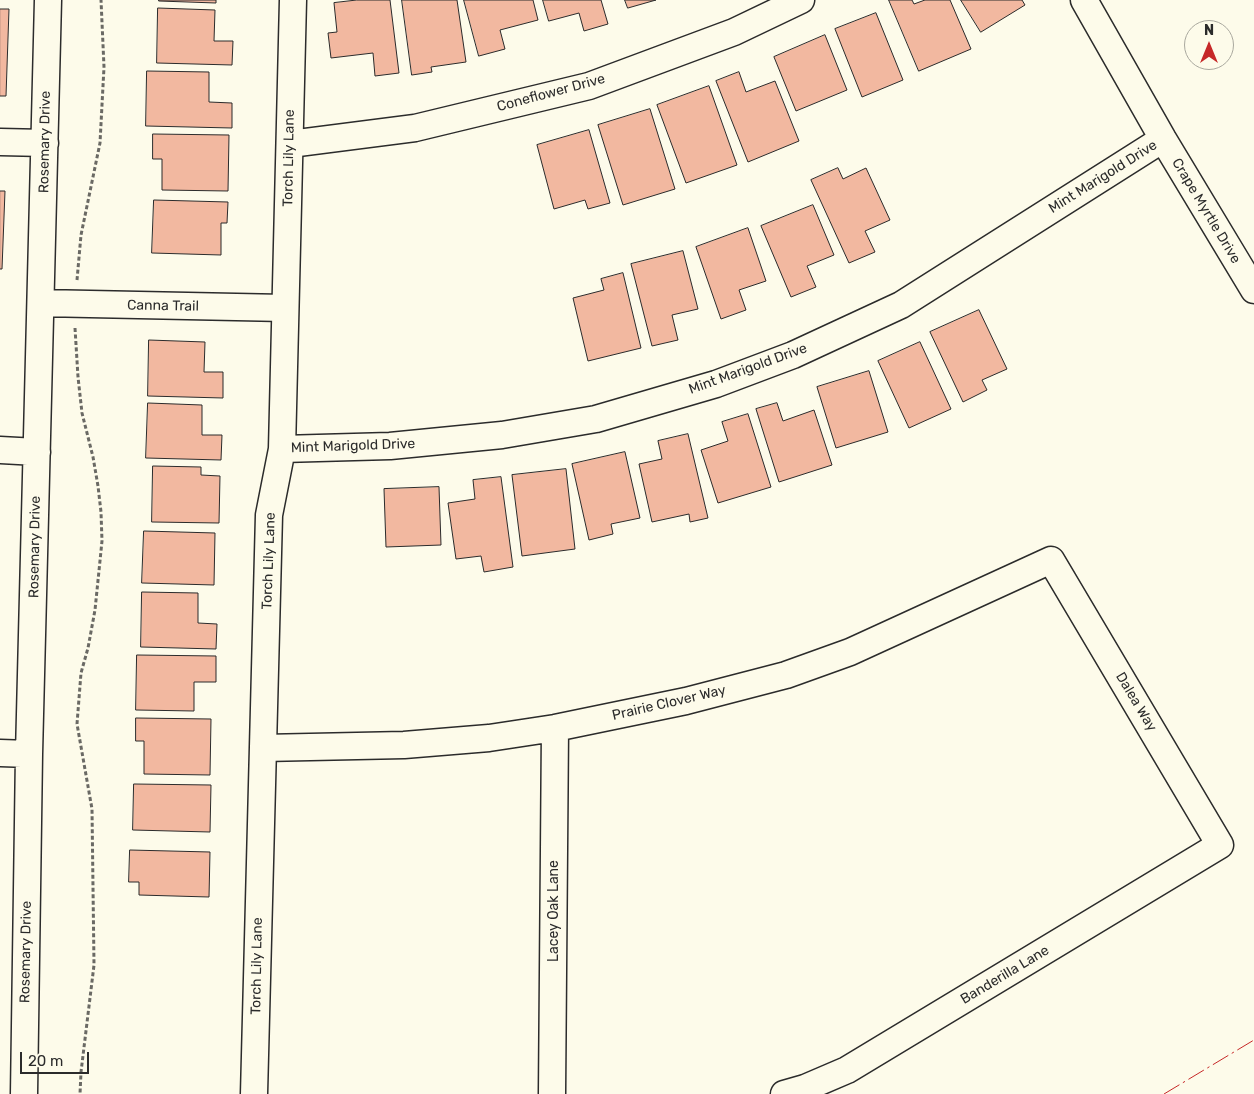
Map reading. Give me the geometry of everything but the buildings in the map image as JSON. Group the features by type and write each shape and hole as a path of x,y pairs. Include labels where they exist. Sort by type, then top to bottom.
{"street":[{"name":"Rosemary Drive","path":"24,1094 29,754 42,303 48,0"},
{"name":"Torch Lily Lane","path":"254,1094 269,515 282,449 293,0"},
{"name":"Coneflower Drive","path":"290,144 415,128 589,86 734,32 801,0"},
{"name":"Crape Myrtle Drive","path":"1084,0 1162,139 1254,290"},
{"name":"Mint Marigold Drive","path":"282,449 390,446 502,435 596,419 716,384 793,354 901,305 1162,139"},
{"path":"0,142 45,143"},
{"name":"Canna Trail","path":"42,303 285,308"},
{"path":"0,450 37,452"},
{"name":"Prairie Clover Way","path":"263,748 404,746 489,738 555,728 686,701 786,675 850,652 1051,560"},
{"name":"Dalea Way","path":"1051,560 1220,845"},
{"name":"Lacey Oak Lane","path":"552,1094 555,728"},
{"path":"0,753 29,754"},
{"name":"Banderilla Lane","path":"784,1094 805,1088 847,1070 1220,845"}],"path":[{"path":"80,1094 94,966 92,809 77,724 81,673 95,610 102,541 98,486 82,413 75,322 81,235 100,143 104,67 101,0"}],"power":[{"path":"1164,1094 1254,1040"}]}
